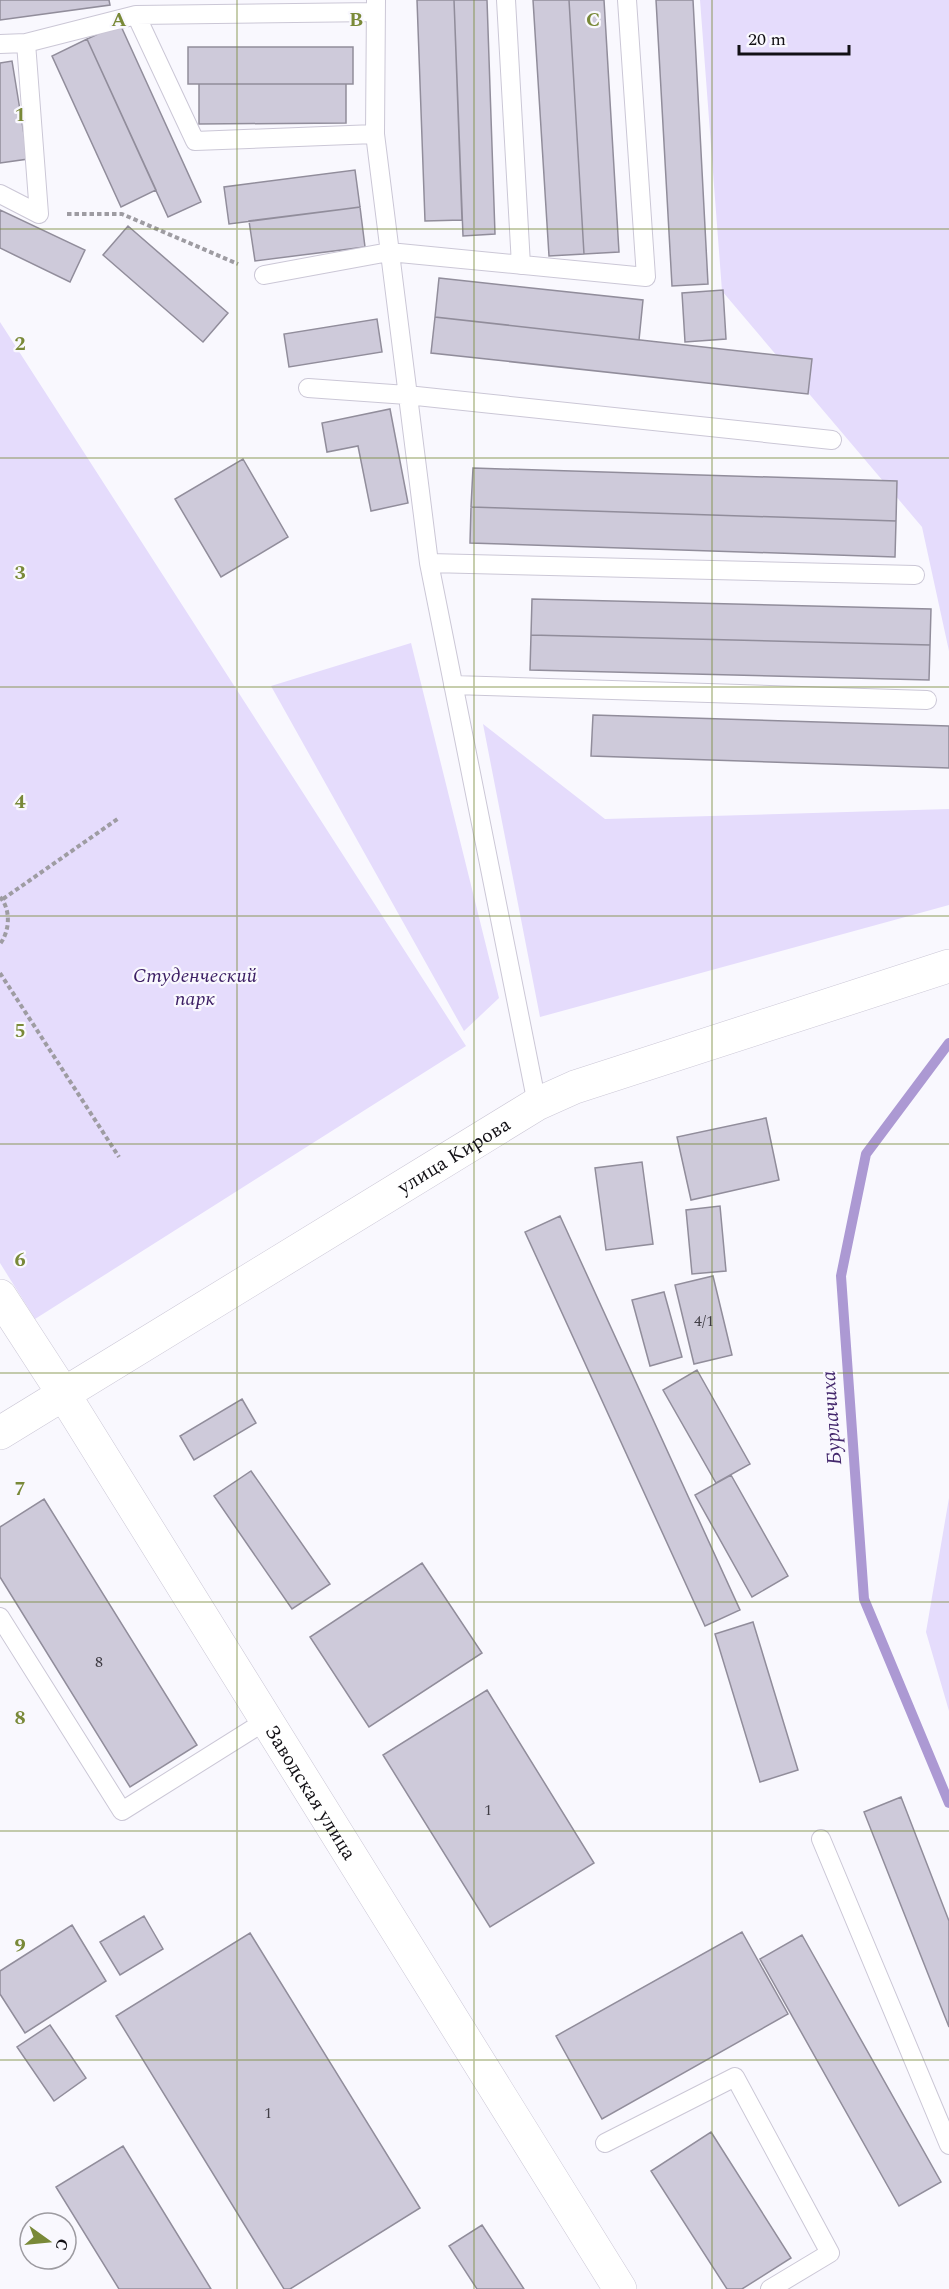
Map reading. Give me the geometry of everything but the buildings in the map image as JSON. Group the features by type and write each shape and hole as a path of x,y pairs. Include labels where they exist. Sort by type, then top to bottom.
{"street":[{"name":"улица Кирова","path":"0,1432 537,1104 575,1088 949,966"},
{"name":"Заводская улица","path":"0,1296 63,1392 620,2289"}],"lane":[{"path":"506,0 521,265"},
{"path":"264,275 389,252 645,277 627,0"},
{"path":"0,45 26,43 136,15 376,6 375,134 429,563 537,1104"},
{"path":"136,15 195,141 375,134"},
{"path":"26,43 39,214"},
{"path":"0,194 39,214"},
{"path":"308,388 407,395 832,440"},
{"path":"429,563 915,575"},
{"path":"453,685 927,700"},
{"path":"0,1617 122,1811 267,1720"},
{"path":"821,1839 949,2145"},
{"path":"605,2143 735,2077 830,2253 770,2289"}],"path":[{"path":"39,214 122,214 264,275"},
{"path":"0,944 9,921 2,898 119,818"},
{"path":"0,973 119,1157"}],"green space":[{"path":"700,0 949,0 949,651 922,527 722,291"},
{"name":"Студенческий парк","path":"0,322 466,1046 35,1319 0,1263"},
{"path":"411,643 499,998 464,1031 271,686"},
{"path":"483,724 605,819 949,809 949,905 540,1017"},
{"path":"949,1498 949,1711 926,1632"}],"waterway":[{"name":"Бурлачиха","path":"949,1043 866,1154 841,1276 864,1599 949,1803"}]}
